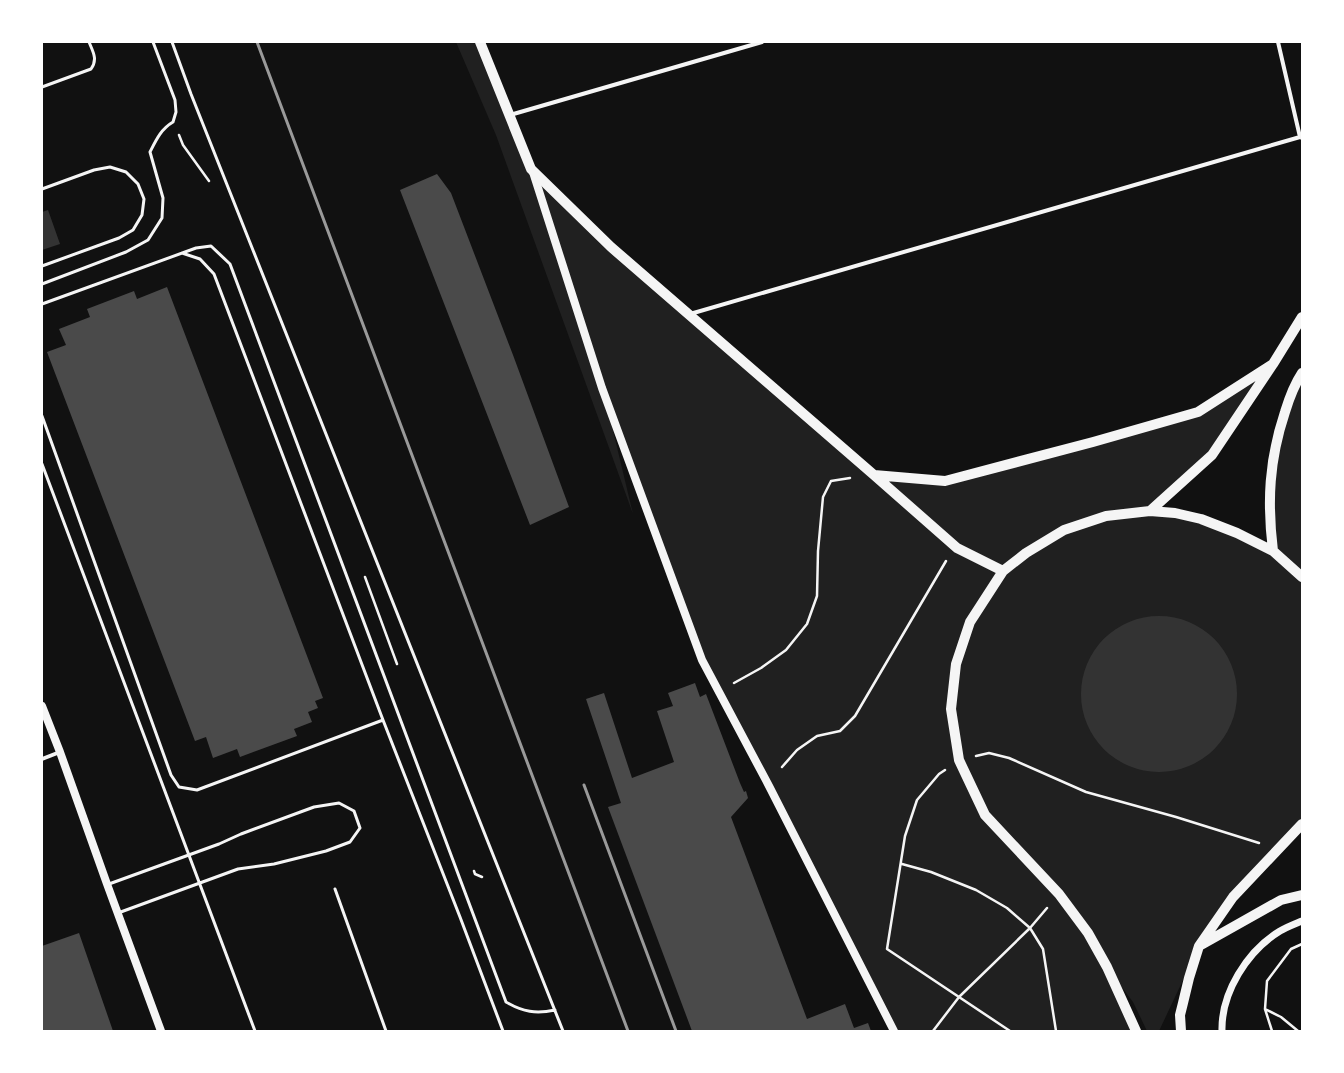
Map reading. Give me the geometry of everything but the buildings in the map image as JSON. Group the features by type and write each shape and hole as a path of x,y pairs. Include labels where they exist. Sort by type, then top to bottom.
{"main road":[{"path":"480,42 531,168 602,388 702,660 776,800 894,1031"},
{"path":"531,168 610,247 957,548 1004,571"},
{"path":"1150,511 1212,455 1273,364 1302,317"},
{"path":"874,475 945,481 1093,442 1198,412 1273,364"},
{"path":"1273,551 1269,497 1272,461 1280,426 1286,408 1302,373"},
{"path":"1136,1031 1106,967 1088,933 1058,894 985,815 959,760 951,709 956,664 970,622 1004,571 1026,553 1064,530 1106,516 1150,511 1175,513 1201,519 1237,533 1273,551 1302,577"},
{"path":"42,706 161,1031"},
{"path":"1181,1031 1180,1015 1199,946 1233,897 1302,824"},
{"path":"1199,946 1281,900 1302,894"}],"street":[{"path":"510,116 762,42"},
{"path":"687,314 1301,137 1278,42"},
{"path":"42,759 60,752"},
{"path":"1222,1031 1222,1018 1232,984 1253,953 1280,931 1302,921"}],"lane":[{"path":"42,87 91,69 95,57 89,42"},
{"path":"42,284 126,252 148,240 162,218 163,198 150,152 161,132 166,126 174,122 176,112 175,100 153,42"},
{"path":"172,42 194,101 563,1031"},
{"path":"42,189 94,170 110,167 126,172 138,184 144,199 142,215 133,230 119,238 42,266"},
{"path":"42,304 196,248 211,246 230,264 506,1002 518,1009 542,1012 555,1010"},
{"path":"182,253 200,258 214,274 503,1031"},
{"path":"42,416 171,775 179,787 197,790 383,720"},
{"path":"42,464 255,1031"},
{"path":"107,884 219,844 241,834 314,807 339,803 354,811 360,828 350,842 296,860 238,869 118,913"},
{"path":"335,889 386,1031"}],"path":[{"path":"174,122 183,145 210,182"},
{"path":"734,684 761,668 786,650 807,624 817,596 818,551 823,496 831,481 874,475"},
{"path":"782,767 797,750 817,736 840,731 855,716 943,565 957,548"},
{"path":"1010,1031 887,949 902,864 905,836 917,800 939,774 959,760 989,753 1009,758 1086,792 1176,817 1279,849"},
{"path":"902,864 931,872 976,890 1007,908 1030,928 1043,949 1056,1031"},
{"path":"933,1031 959,997 1030,928 1058,894"},
{"path":"1272,1031 1265,1009 1267,981 1291,949 1302,944"},
{"path":"1265,1009 1281,1016 1298,1031"}],"shaded area":[{"path":"456,42 480,42 531,169 582,220 874,475 945,481 1198,412 1273,364 1212,455 1151,511 1175,513 1273,550 1272,461 1302,373 1302,824 1279,849 1199,946 1159,1031 1147,1031 1133,1002 1108,969 1136,1031 894,1031 702,660 604,393 633,514 496,135"},
{"path":"48,210 60,244 42,250 42,212"},
{"path":"1151,616 1167,616 1182,619 1196,625 1209,633 1220,644 1234,671 1237,694 1236,709 1228,731 1220,744 1209,755 1182,769 1167,772 1151,772 1136,769 1122,763 1109,755 1098,744 1084,717 1081,702 1081,686 1084,671 1090,657 1098,644 1109,633 1136,619"}],"railway":[{"path":"257,42 628,1031"},
{"path":"584,785 676,1031"}]}
